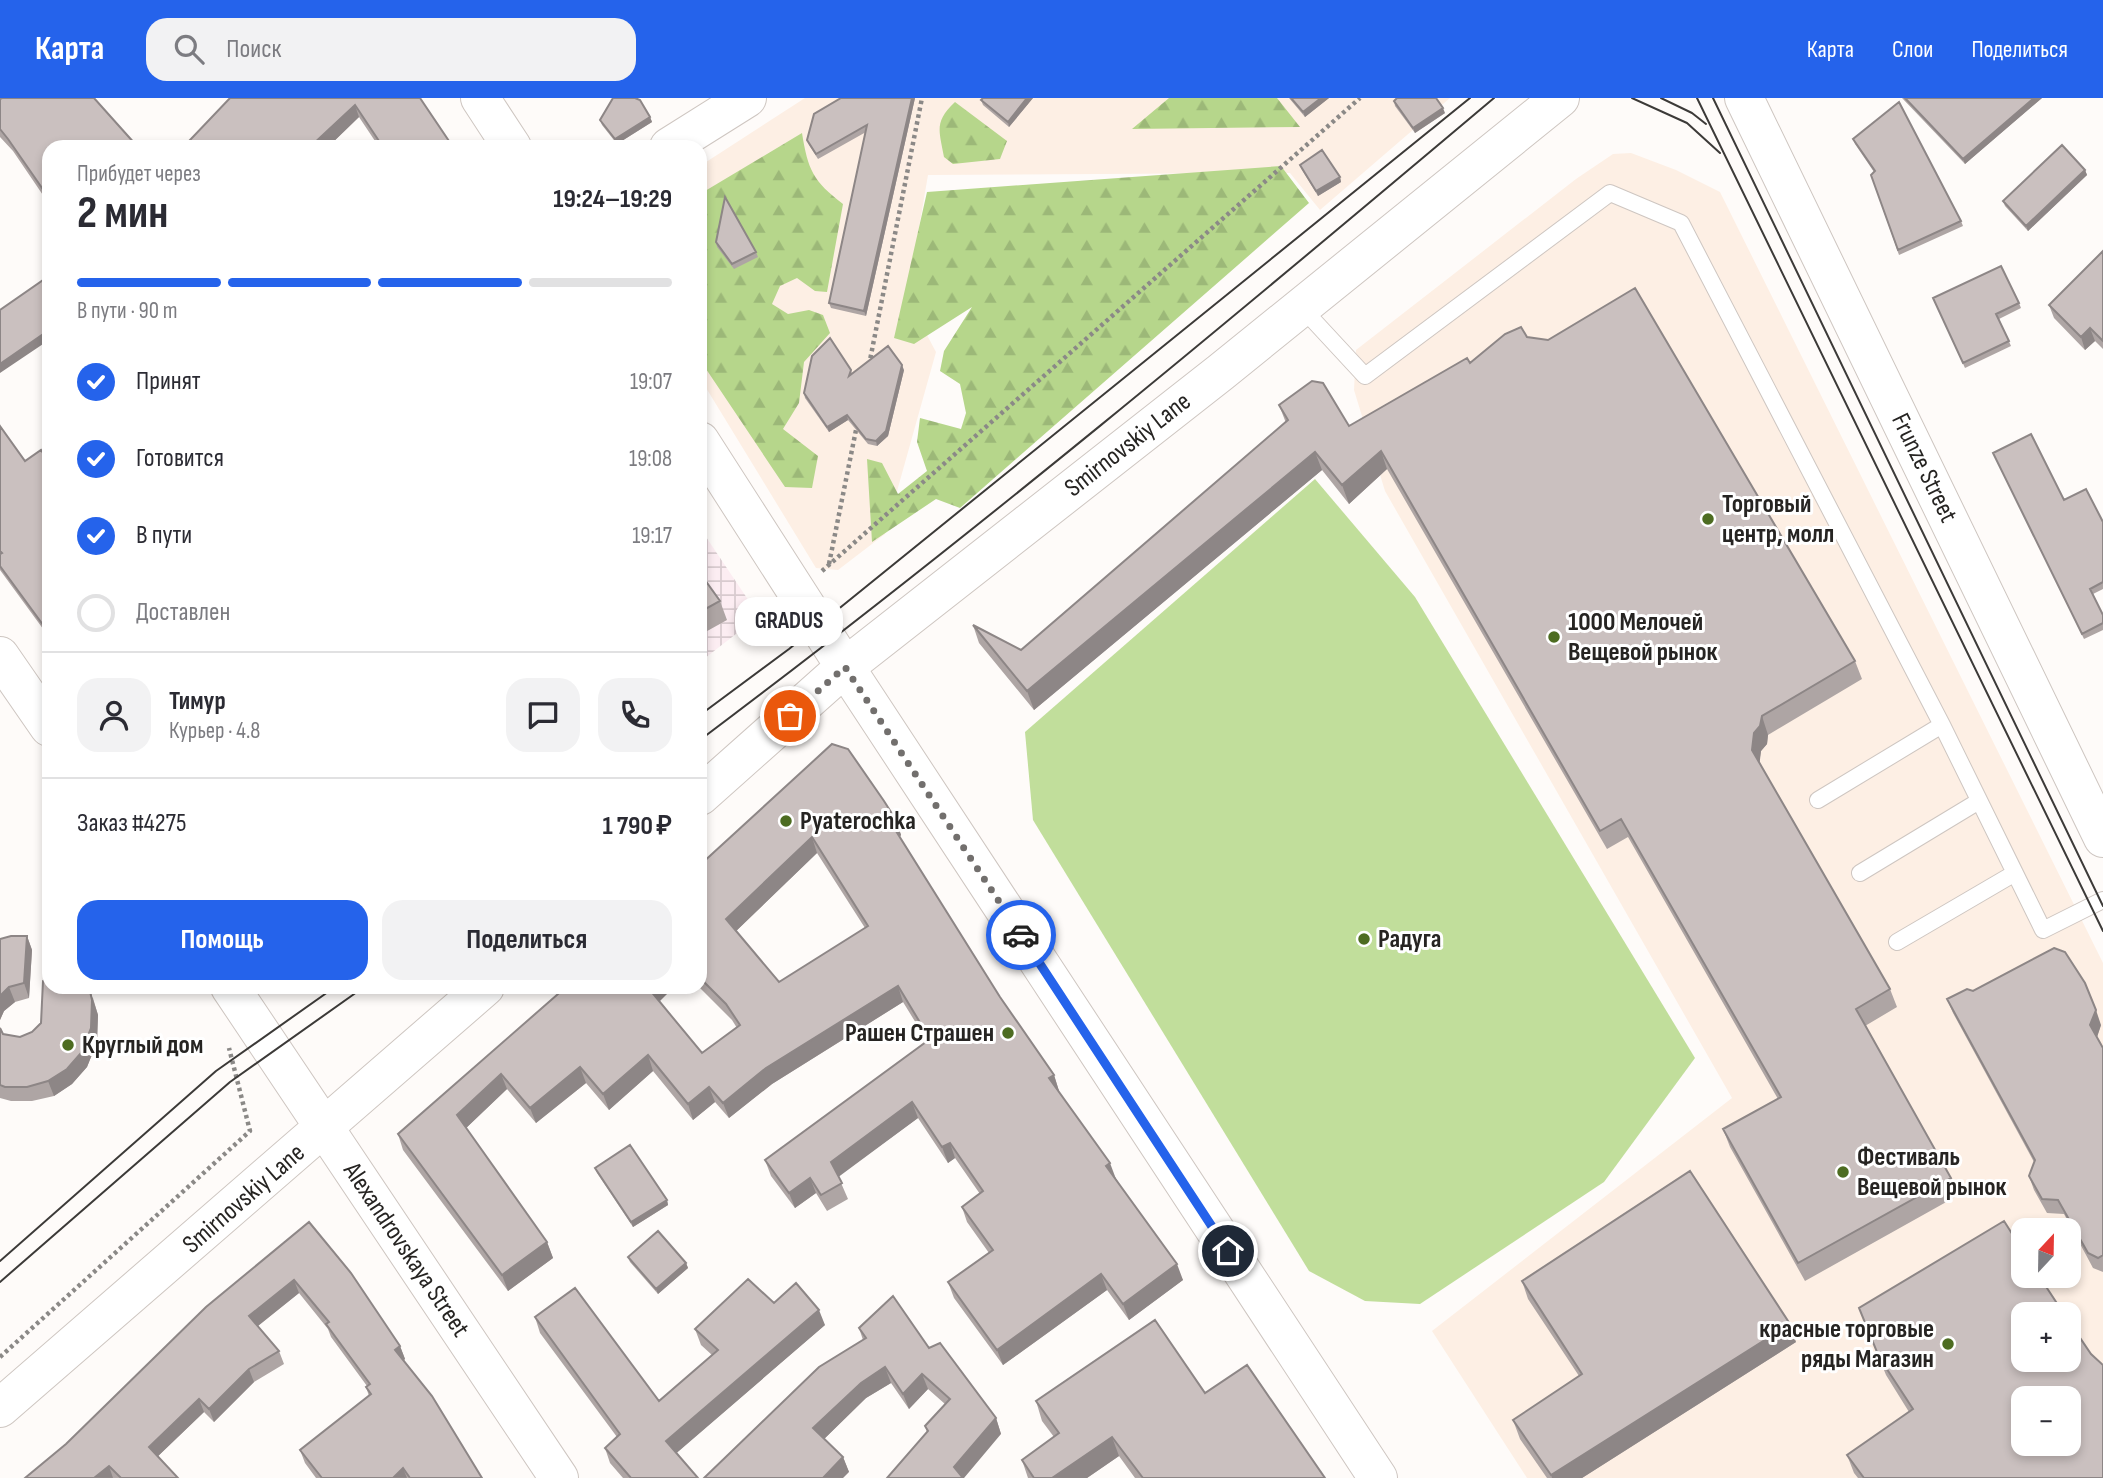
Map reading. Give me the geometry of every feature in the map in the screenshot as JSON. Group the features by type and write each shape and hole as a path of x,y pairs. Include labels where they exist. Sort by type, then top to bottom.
{"main road":[{"path":"480,98 507,140"},
{"path":"680,140 747,98"},
{"name":"Smirnovskiy Lane","path":"707,790 845,667 1302,308 1560,98"},
{"name":"Frunze Street","path":"1745,98 2103,838"},
{"path":"707,452 799,591 845,667 1378,1478"},
{"path":"0,656 42,717"},
{"name":"Alexandrovskaya Street","path":"235,994 559,1478"},
{"name":"Smirnovskiy Lane","path":"0,1408 325,1129 477,994"}],"lane":[{"path":"1302,308 1365,376 1610,193 1681,223 1942,725 2043,930 2103,900"},
{"path":"1818,800 1942,725"},
{"path":"1860,873 1979,801"},
{"path":"1897,942 2015,873"}],"path":[{"path":"867,372 922,98"},
{"path":"799,591 1360,98"},
{"path":"829,565 859,414"},
{"path":"0,1357 250,1131 228,1046 256,1024"}],"shaded area":[{"path":"805,98 1450,98 1320,210 1290,173 928,175 907,298 936,352 885,534 838,570 816,568 707,389 707,161"},
{"path":"1631,153 1676,170 1720,192 2103,963 2103,1478 1527,1478 1432,1331 1732,1098 1385,491 1354,390 1356,350 1576,179 1613,154"},
{"path":"707,538 759,616 707,657"}],"green space":[{"path":"1169,98 1277,98 1300,127 1132,129"},
{"path":"955,102 1007,141 1000,159 953,164 944,157 941,121"},
{"path":"802,133 810,166 818,181 843,204 827,292 815,291 797,278 780,286 772,304 788,314 809,310 823,315 830,333 804,362 799,403 783,429 818,456 812,488 785,487 707,370 707,190"},
{"path":"1281,166 1309,203 960,508 936,499 872,542 867,459 882,463 898,494 927,471 917,442 920,418 961,429 966,413 960,384 940,371 944,351 972,307 914,344 894,338 927,192"},
{"name":"Радуга","path":"1315,479 1415,597 1695,1058 1604,1182 1420,1304 1365,1301 1309,1271 1033,820 1025,732"}],"building":[{"path":"94,98 132,140 42,140 42,188 0,129 0,99"},
{"path":"230,98 420,98 448,140 378,140 355,105 318,140 190,140"},
{"path":"613,98 640,100 650,117 615,139 600,120"},
{"path":"841,98 912,98 864,311 829,303 867,125 816,154 807,140 814,114"},
{"path":"1027,98 1008,122 981,100"},
{"path":"1291,98 1321,98 1303,112"},
{"path":"1397,98 1436,98 1443,108 1413,128 1394,101"},
{"path":"1905,98 2034,98 1963,159"},
{"path":"1899,102 1961,221 1898,250 1871,175 1875,171 1853,139"},
{"path":"2062,145 2085,170 2026,226 2003,201"},
{"path":"1322,150 1340,177 1316,191 1300,165"},
{"path":"725,197 756,252 732,264 716,242"},
{"path":"2103,251 2103,341 2090,328 2081,337 2049,305"},
{"path":"2001,266 2019,303 1996,314 2009,341 1963,363 1933,298"},
{"path":"42,281 42,335 0,364 0,310"},
{"path":"1635,288 1855,661 1762,716 1760,726 1754,733 1752,750 1890,989 1856,1009 1951,1178 1798,1263 1723,1129 1781,1097 1621,819 1600,831 1381,451 1342,485 1315,452 1027,691 973,625 1021,650 1288,420 1279,405 1312,381 1323,383 1349,426 1467,358 1470,363 1505,334 1521,327 1527,337 1548,340"},
{"path":"830,338 851,370 849,376 888,346 902,365 886,431 876,441 866,439 847,415 827,427 804,393 812,356"},
{"path":"0,426 25,461 42,452 42,623 0,566"},
{"path":"2031,434 2064,500 2086,489 2103,522 2103,582 2090,589 2103,615 2103,623 2082,634 1993,453"},
{"path":"707,583 720,601 707,608"},
{"path":"832,744 848,749 896,820 891,823 1000,997 1054,1075 1049,1078 1110,1163 1106,1166 1177,1264 1123,1304 1101,1274 997,1350 948,1282 993,1250 962,1207 983,1191 950,1143 942,1147 912,1102 831,1162 842,1183 821,1195 810,1178 789,1193 765,1160 930,1039 898,986 766,1068 723,1103 709,1087 688,1104 648,1055 603,1094 580,1067 530,1108 501,1074 457,1115 547,1242 502,1275 398,1134 558,994 653,994 702,1053 740,1025 726,1004 707,985 707,859","holes":["812,837 868,926 779,982 726,919"]},
{"path":"27,936 24,983 9,987 0,996 0,939"},
{"path":"2054,948 2065,952 2085,983 2096,1010 2090,1025 2103,1048 2103,1255 2098,1258 2088,1253 2081,1241 2081,1218 2068,1218 2058,1200 2042,1199 2029,1176 2035,1160 1947,999 1967,989 1973,991"},
{"name":"Круглый дом","path":"42,994 91,994 91,1028 81,1053 67,1069 48,1081 27,1087 0,1085 0,1028 3,1034 20,1037 32,1032 41,1023"},
{"path":"630,1145 667,1200 631,1222 595,1168"},
{"path":"1690,1171 1790,1324 1551,1475 1513,1420 1582,1374 1522,1281"},
{"name":"красные торговые ряды Магазин","path":"2004,1221 2011,1232 2011,1288 2047,1288 2056,1302 2011,1302 2011,1372 2081,1372 2081,1339 2103,1365 2103,1478 1864,1478 1847,1455 1913,1409 1879,1357 1859,1308"},
{"path":"309,1222 351,1273 400,1346 395,1350 432,1396 482,1478 410,1478 403,1468 393,1478 322,1478 300,1450 371,1394 366,1387 370,1384 326,1324 329,1322 294,1280 249,1316 279,1351 249,1369 209,1409 199,1399 149,1447 178,1478 121,1478 109,1466 94,1478 25,1478 66,1444 206,1307"},
{"path":"658,1231 686,1263 656,1289 628,1257"},
{"path":"748,1279 774,1303 796,1283 819,1310 666,1441 698,1478 631,1478 605,1448 620,1434 535,1317 575,1288 659,1401 718,1350 695,1329"},
{"path":"893,1296 929,1348 940,1343 996,1418 954,1467 963,1478 887,1478 928,1431 925,1426 950,1399 922,1374 903,1394 885,1367 861,1383 813,1428 843,1457 823,1478 704,1478 819,1367 866,1338 859,1328"},
{"path":"1155,1320 1205,1393 1247,1365 1325,1478 1143,1478 1112,1437 1052,1478 1034,1478 1022,1460 1059,1433 1036,1401"}],"tram line":[{"path":"707,710 789,649 1470,98"},
{"path":"707,735 1002,505 1200,344 1494,98"},
{"path":"1632,98 1687,123 1720,153"},
{"path":"1661,98 1692,113 1706,124"},
{"path":"1697,98 2103,931"},
{"path":"1713,98 2103,906"},
{"path":"0,1261 216,1071 325,994"},
{"path":"0,1282 230,1082 354,994"}],"way so far":[{"path":"790,716 845,667 1021,935"}],"place":[{"name":"Торговый центр, молл","path":"1708,519"},
{"name":"1000 Мелочей Вещевой рынок","path":"1554,637"},
{"name":"GRADUS","path":"790,716"},
{"name":"Pyaterochka","path":"786,821"},
{"name":"Радуга","path":"1364,939"},
{"name":"Рашен Страшен","path":"1008,1033"},
{"name":"Круглый дом","path":"68,1045"},
{"name":"Фестиваль Вещевой рынок","path":"1843,1172"},
{"name":"красные торговые ряды Магазин","path":"1948,1344"}],"route":[{"path":"1021,935 1228,1251"}]}
